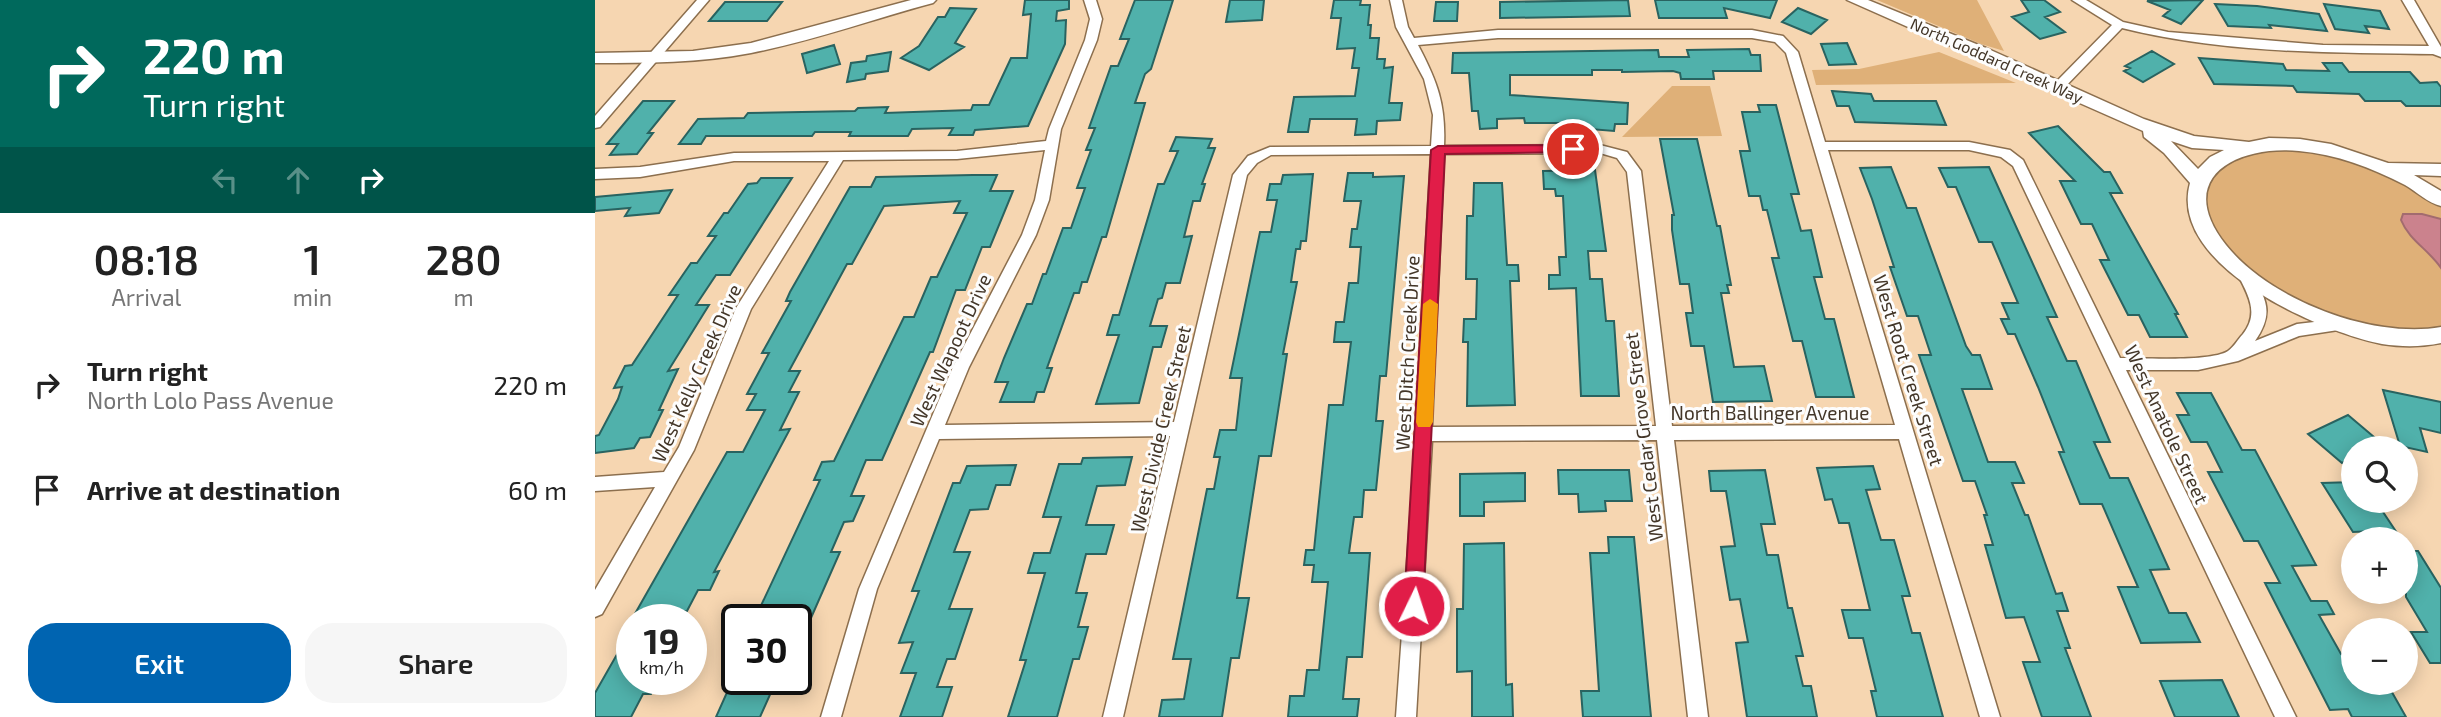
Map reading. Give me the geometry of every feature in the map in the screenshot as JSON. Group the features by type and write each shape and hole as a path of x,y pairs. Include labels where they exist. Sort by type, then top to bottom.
{"street":[{"path":"595,124 703,0"},
{"path":"595,58 653,58 749,48 802,37 928,0"},
{"name":"West Wapoot Drive","path":"831,717 868,589 961,367 1029,235 1042,200 1055,129 1091,40 1096,19 1090,0"},
{"name":"West Ditch Creek Drive","path":"1396,0 1409,42 1430,79 1439,115 1424,434 1406,717"},
{"name":"North Goddard Creek Way","path":"1855,0 2138,123 2192,142 2249,147"},
{"path":"2078,0 2119,24 2168,36 2323,48 2438,53"},
{"path":"2408,0 2438,53"},
{"path":"2058,86 2119,24"},
{"name":"West Root Creek Street","path":"1409,42 1498,34 1752,34 1779,39 1791,52 1990,717"},
{"name":"North Goddard Creek Way","path":"2138,123 2170,149 2199,183"},
{"path":"2434,340 2382,336 2340,325 2288,303 2245,275 2220,250 2204,226 2197,203 2199,183 2209,166 2226,154 2249,147 2290,144 2336,151 2384,167 2441,200"},
{"path":"595,174 640,172 734,157 957,155 1051,145"},
{"name":"West Anatole Street","path":"1820,146 1969,146 2005,153 2018,163 2286,717"},
{"name":"West Cedar Grove Street","path":"1438,150 1600,149 1622,155 1634,172 1698,717"},
{"name":"West Divide Creek Street","path":"1113,717 1240,175 1246,164 1270,151 1438,150"},
{"name":"West Kelly Creek Drive","path":"595,608 686,450 744,308 838,157"},
{"path":"2384,167 2441,170"},
{"path":"2232,357 2260,325 2261,310 2257,294 2245,275"},
{"path":"2115,363 2198,364 2232,357 2297,330 2340,325"},
{"path":"933,432 1181,429"},
{"name":"North Ballinger Avenue","path":"1424,434 1906,432"},
{"path":"595,485 671,479"}],"shaded area":[{"path":"1877,0 1977,0 2004,51 1981,44"},
{"path":"1939,52 2016,83 1816,85 1812,70 1859,69"},
{"path":"1672,86 1710,86 1722,136 1622,137"},
{"path":"2291,148 2333,154 2382,170 2441,205 2441,330 2391,332 2365,328 2324,316 2284,296 2228,254 2207,221 2204,184 2224,165 2242,155"},
{"path":"2403,214 2422,214 2441,219 2441,268 2409,233 2401,220"}],"building":[{"path":"1025,0 1069,0 1069,9 1057,11 1056,21 1066,20 1065,44 1028,126 975,130 973,135 949,135 953,128 912,129 908,136 849,136 851,132 815,132 812,136 706,136 701,144 679,144 698,119 744,118 748,113 855,111 858,108 888,107 885,113 971,110 973,105 989,105 1011,58 1027,58 1031,14 1023,15"},
{"path":"1135,0 1173,0 1151,69 1145,74 1135,103 1145,103 1106,237 1102,237 1087,282 1082,282 1079,293 1074,293 1047,368 1052,368 1044,392 1037,392 1034,402 1000,402 1008,382 995,382 1004,358 1027,304 1032,304 1043,274 1046,274 1063,228 1071,228 1085,188 1077,188 1091,150 1086,150 1095,128 1089,128 1111,66 1118,66 1129,39 1120,39"},
{"path":"1230,0 1264,0 1262,20 1226,22"},
{"path":"1334,0 1361,0 1360,5 1370,5 1370,38 1379,38 1377,59 1385,59 1384,68 1393,67 1389,103 1402,103 1400,120 1377,121 1376,134 1355,135 1357,119 1310,119 1308,132 1288,132 1294,97 1355,96 1359,68 1352,68 1355,48 1337,49 1341,18 1331,18"},
{"path":"1628,0 1630,16 1500,18 1500,2"},
{"path":"1655,0 1777,0 1770,18 1724,8 1727,18 1659,18"},
{"path":"2021,0 2044,0 2060,12 2045,17 2065,32 2040,39 2012,17 2029,12"},
{"path":"2203,0 2181,24 2163,16 2170,10 2147,1"},
{"path":"725,2 782,2 767,21 709,21"},
{"path":"1436,2 1458,2 1457,21 1434,21"},
{"path":"2215,4 2319,14 2327,31 2269,25 2271,28 2228,26"},
{"path":"2324,4 2380,11 2389,29 2365,26 2369,33 2335,29"},
{"path":"950,8 976,9 955,43 964,47 929,70 901,58 919,46 938,17 945,17"},
{"path":"1798,8 1827,20 1811,34 1782,22"},
{"path":"1847,43 1856,64 1829,65 1821,44"},
{"path":"834,45 840,64 807,73 802,54"},
{"path":"1749,49 1751,55 1760,55 1761,71 1713,71 1714,79 1681,79 1680,73 1673,71 1622,70 1592,70 1592,75 1510,75 1510,95 1628,103 1627,124 1615,124 1614,131 1578,128 1578,133 1560,133 1560,123 1525,123 1524,118 1497,119 1497,128 1480,129 1478,111 1472,111 1469,73 1452,73 1453,53 1658,50 1659,57 1689,57 1687,50"},
{"path":"2152,51 2174,64 2143,82 2124,71 2130,68 2125,66"},
{"path":"891,52 888,71 866,74 865,79 847,82 851,63 866,61 867,56"},
{"path":"2199,58 2283,64 2286,70 2329,71 2323,63 2342,63 2349,72 2410,72 2420,83 2437,82 2441,87 2441,106 2406,106 2401,101 2365,101 2359,94 2297,92 2293,86 2214,84"},
{"path":"1832,91 1871,94 1874,101 1936,101 1946,125 1855,122 1849,106 1837,106"},
{"path":"643,101 674,101 648,133 653,133 637,154 610,155 618,144 607,144"},
{"path":"1758,105 1776,105 1799,194 1791,194 1801,231 1811,230 1822,277 1814,277 1825,319 1834,319 1854,397 1816,397 1802,341 1793,341 1772,258 1779,258 1767,210 1763,210 1760,196 1749,196 1740,151 1750,151 1742,112 1760,112"},
{"path":"2058,126 2104,172 2110,172 2122,193 2110,193 2178,314 2175,314 2187,337 2150,337 2139,315 2128,315 2100,260 2109,260 2092,224 2081,224 2060,181 2075,181 2029,133"},
{"path":"1176,137 1212,139 1208,148 1215,148 1202,184 1205,184 1200,201 1193,201 1184,237 1192,236 1180,283 1166,283 1150,326 1167,326 1161,347 1153,347 1139,403 1096,404 1119,335 1107,335 1113,315 1119,315 1158,184 1164,184 1178,151 1170,151"},
{"path":"1660,139 1697,139 1717,226 1720,226 1731,285 1727,285 1729,293 1721,293 1734,367 1764,366 1772,401 1713,402 1704,346 1691,346 1686,313 1693,313 1689,284 1680,284 1672,230 1674,215"},
{"path":"1891,167 1907,208 1916,208 1966,346 1972,355 1980,355 1992,389 1962,389 1988,462 2015,462 2024,483 2012,483 2025,515 2028,515 2056,594 2062,593 2068,611 2057,611 2070,648 2065,648 2091,717 2042,717 2023,662 2040,662 2024,617 2006,618 1985,545 1993,545 1984,515 1987,515 1975,481 1963,481 1919,355 1931,355 1918,316 1907,316 1890,267 1894,267 1860,168"},
{"path":"1989,167 2057,317 2047,317 2067,361 2076,361 2110,442 2094,442 2110,478 2128,478 2169,569 2150,570 2169,613 2186,613 2200,642 2141,643 2118,587 2138,587 2102,504 2080,504 2059,452 2064,452 2038,387 2015,334 2008,334 2001,319 2009,319 2002,303 2018,303 1992,242 1979,242 1956,187 1948,187 1939,168"},
{"path":"1595,170 1606,251 1588,251 1590,279 1602,279 1606,321 1614,321 1619,396 1581,396 1576,288 1549,289 1549,275 1560,275 1559,257 1566,257 1563,196 1556,196 1555,189 1544,189 1543,171"},
{"path":"1348,173 1373,173 1373,177 1404,176 1386,376 1380,376 1376,421 1383,421 1376,490 1364,490 1362,517 1354,517 1349,553 1370,553 1362,657 1347,657 1343,699 1359,699 1357,717 1288,717 1290,696 1304,696 1307,670 1319,670 1328,582 1312,582 1314,565 1304,565 1306,550 1314,550 1329,405 1343,405 1351,342 1334,342 1336,322 1344,322 1349,283 1358,283 1361,247 1350,247 1352,229 1357,229 1361,201 1344,201"},
{"path":"1313,174 1306,241 1301,241 1300,249 1296,249 1291,282 1297,282 1283,354 1287,354 1271,456 1259,456 1237,598 1249,598 1239,658 1231,658 1222,717 1159,717 1162,700 1184,699 1191,659 1173,659 1207,489 1214,489 1220,457 1214,457 1220,430 1236,430 1242,378 1230,378 1260,232 1271,232 1277,200 1267,200 1270,184 1281,184 1283,175"},
{"path":"997,175 990,191 1013,191 990,247 982,247 965,290 956,290 933,352 930,352 882,460 866,460 851,496 864,496 853,521 844,522 831,552 840,552 812,616 812,604 762,604 820,480 814,480 822,462 834,461 904,317 914,317 931,277 937,277 967,213 954,213 960,201 884,206 852,264 847,264 789,371 800,371 789,392 799,392 780,430 790,429 714,572 719,571 710,590 698,590 691,604 641,604 727,452 743,452 765,410 747,410 756,394 747,394 769,353 762,353 791,301 786,301 790,292 850,187 871,187 876,177"},
{"path":"761,178 792,178 730,275 716,275 696,305 709,305 668,371 678,369 650,437 640,438 634,448 595,453 595,436 599,435 618,399 622,387 614,388 625,366 632,365 678,295 669,295 691,263 697,263 716,236 708,236 724,213 728,213 748,184 757,183"},
{"path":"1474,183 1502,183 1507,265 1518,265 1519,281 1510,281 1515,405 1467,406 1468,342 1463,342 1464,319 1476,319 1477,279 1466,279 1467,216 1473,216"},
{"path":"672,190 659,213 625,216 630,208 595,211 595,197"},
{"path":"2383,390 2441,402 2441,433 2420,428 2427,452 2418,450 2418,436 2397,436"},
{"path":"2177,393 2211,393 2242,450 2255,450 2316,565 2292,566 2311,601 2327,601 2334,614 2319,615 2341,654 2341,695 2394,695 2406,717 2352,717 2348,709 2330,710 2265,583 2280,583 2258,541 2244,541 2208,472 2222,472 2207,442 2191,442 2177,415 2189,415"},
{"path":"2348,415 2373,436 2341,436 2341,462 2308,434"},
{"path":"1132,457 1125,485 1097,486 1086,525 1114,525 1106,554 1086,554 1076,593 1087,593 1078,627 1088,627 1079,659 1073,659 1057,717 1008,717 1026,660 1020,660 1045,573 1028,573 1034,553 1050,553 1061,517 1043,517 1059,464 1081,464 1083,458"},
{"path":"1016,465 1010,485 996,485 988,509 970,510 954,552 970,552 949,609 972,609 955,659 947,659 937,687 952,687 942,717 900,717 916,673 901,673 913,642 899,643 919,591 912,591 953,483 960,483 967,466"},
{"path":"1873,466 1880,489 1866,490 1881,540 1894,540 1910,596 1902,596 1912,633 1920,633 1943,717 1877,717 1871,691 1876,691 1863,638 1849,638 1842,610 1870,610 1849,523 1839,523 1832,499 1825,500 1817,468"},
{"path":"1558,470 1629,470 1632,501 1605,501 1606,511 1579,512 1578,494 1559,494"},
{"path":"1765,470 1775,524 1761,524 1767,555 1778,555 1788,608 1792,608 1803,656 1796,656 1803,686 1811,686 1817,717 1747,717 1736,643 1748,642 1740,599 1730,600 1721,547 1735,546 1726,491 1711,491 1709,471"},
{"path":"1525,473 1525,501 1484,502 1484,516 1460,516 1460,474"},
{"path":"2341,482 2341,513 2384,513 2393,527 2350,527 2322,483"},
{"path":"1608,537 1634,537 1651,717 1583,717 1581,691 1599,691 1590,553 1609,553"},
{"path":"1504,543 1506,685 1512,684 1513,717 1472,717 1472,671 1457,672 1457,609 1463,609 1464,544"},
{"path":"2418,551 2441,588 2441,663 2430,663 2418,643 2418,632 2427,632 2410,604 2418,604"},
{"path":"616,656 616,695 642,695 631,717 595,717 595,693"},
{"path":"2222,680 2239,717 2175,717 2160,681"},
{"path":"726,695 770,695 760,717 716,717"}],"slow traffic":[{"path":"1424,422 1430,304"}],"route":[{"path":"1414,606 1438,150 1573,149"}]}
